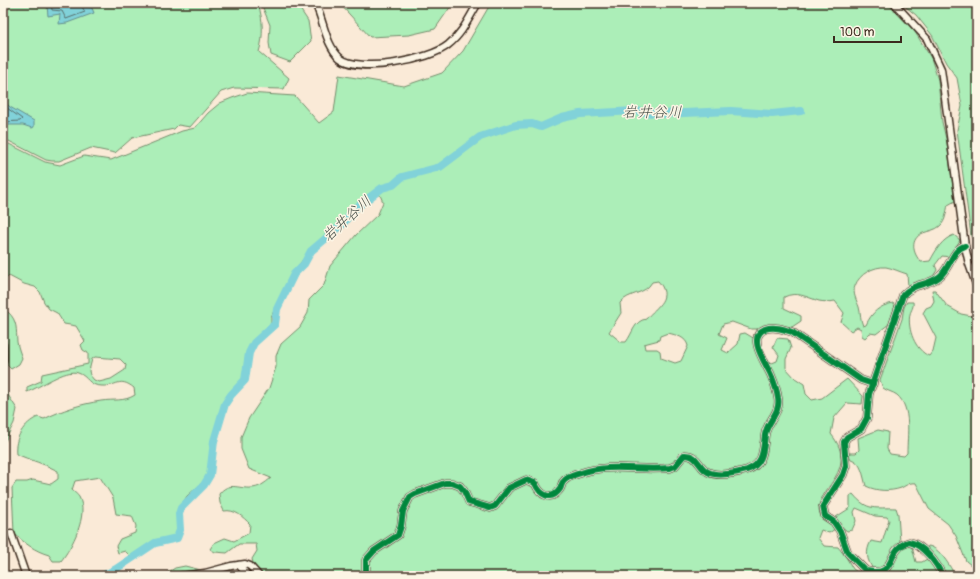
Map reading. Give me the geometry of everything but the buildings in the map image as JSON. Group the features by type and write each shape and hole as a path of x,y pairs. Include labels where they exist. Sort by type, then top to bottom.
{"street":[{"path":"315,3 334,51 349,63 365,66 414,58 443,49 456,39 478,3"},
{"path":"894,3 928,39 941,69 965,246 969,264 977,287"},
{"path":"942,576 937,566 918,545 909,542 892,555 888,568 875,572 866,571 848,553 840,531 834,522 825,516 823,511 825,501 843,476 846,466 844,442 847,436 861,429 868,418 867,400 903,296 912,287 939,278 944,273 958,249 965,246"},
{"path":"366,576 366,560 374,551 398,535 403,511 410,497 444,482 460,486 466,497 473,504 490,508 495,506 509,488 520,482 530,481 534,483 538,492 546,496 552,495 560,489 563,481 570,477 600,467 670,468 675,466 684,455 688,455 693,456 708,472 714,474 732,473 754,467 761,460 765,432 779,405 772,377 757,344 758,336 761,331 767,328 784,329 792,332 861,380 873,384"},
{"path":"3,345 3,360"},
{"path":"12,534 26,576"},
{"path":"239,565 248,576"},
{"path":"181,576 215,573 239,565 250,566 258,576"}],"green space":[{"path":"3,3 258,3 262,28 262,40 259,52 289,78 284,89 234,88 221,92 190,127 178,125 174,129 132,138 115,153 91,148 59,161 46,160 3,138"},
{"path":"261,3 296,3 308,21 311,41 290,62 271,55 269,43 270,25"},
{"path":"339,3 453,3 435,29 409,35 370,37"},
{"path":"491,3 887,3 915,32 931,58 938,80 942,122 947,143 955,201 948,205 945,219 942,224 923,233 916,239 914,243 914,251 921,262 930,261 943,242 954,235 960,240 950,257 942,256 935,265 937,270 932,278 908,286 907,274 891,268 881,267 872,269 863,274 857,282 854,291 863,326 866,325 876,310 893,303 895,306 889,324 876,334 870,333 865,338 862,336 861,329 857,327 851,331 841,322 844,313 835,301 821,301 806,296 797,295 789,295 784,297 784,308 801,316 801,321 792,327 772,326 760,329 751,329 732,322 723,324 719,334 727,338 722,350 728,353 738,344 740,334 745,333 755,339 760,360 767,359 772,363 777,361 779,355 773,347 777,338 788,339 791,348 786,359 786,368 795,378 804,384 806,394 812,400 822,398 847,379 863,396 862,404 847,403 834,418 831,434 839,447 841,459 839,470 822,497 819,506 821,516 835,529 829,533 821,530 818,538 824,546 838,547 853,569 863,576 262,576 254,566 252,559 257,551 256,544 239,544 227,553 215,552 210,549 214,543 225,538 234,541 249,533 250,524 245,519 235,512 224,511 220,503 219,494 226,488 234,486 254,488 271,478 249,469 241,449 241,437 249,418 269,388 276,367 276,356 281,344 300,327 308,313 309,300 324,285 330,266 356,235 378,214 383,202 380,195 373,194 350,210 331,233 312,248 290,276 271,317 271,323 251,343 246,355 244,375 240,383 228,395 213,435 208,472 203,482 187,496 177,512 178,526 175,537 168,540 154,541 130,556 125,551 118,553 116,546 120,539 135,533 136,526 132,516 116,514 113,498 100,477 75,481 72,490 78,496 82,504 81,521 70,548 61,561 53,561 49,555 30,546 14,533 12,488 16,482 27,482 33,480 51,484 58,479 58,471 16,454 18,437 24,427 38,417 44,419 79,406 101,401 123,399 135,395 134,388 125,383 121,382 107,386 97,386 81,374 73,372 60,376 27,392 27,387 41,381 42,374 88,364 88,353 83,350 81,345 85,341 76,326 64,324 57,313 49,309 40,292 35,287 24,284 9,276 3,281 3,141 45,162 60,165 84,156 111,160 182,131 195,128 208,113 220,103 247,93 295,96 319,123 334,112 339,75 404,86 442,73 463,51","holes":["658,281 664,292 662,302 646,319 642,320 636,325 626,342 621,342 609,332 621,313 620,303 624,299 645,289 652,282","668,333 685,340 688,346 681,361 675,363 661,358 660,351 657,349 645,349 644,344 659,340 660,336","95,357 120,359 126,365 125,370 111,379 99,382 94,380 90,375 89,371 92,359"]},
{"path":"901,3 977,3 977,253 976,246 971,236 957,130 962,106 957,78 946,63 932,35 916,15"},
{"path":"932,290 935,290 947,306 961,314 977,317 977,576 975,576 972,566 966,561 956,536 948,524 929,509 916,483 910,483 901,488 888,490 874,489 866,486 860,466 851,459 848,453 856,453 859,450 858,438 878,430 888,432 887,449 890,454 904,456 907,453 908,422 905,407 902,400 897,395 883,388 880,380 907,302 913,302 909,320 911,332 916,344 929,356 933,351 936,338 923,313 934,301"},
{"path":"8,312 15,322 17,342 22,358 19,364 11,369 7,365 7,351 3,320 3,313"},
{"path":"3,387 17,409 14,423 3,445"},
{"path":"853,494 863,504 868,506 877,508 896,508 898,514 900,542 906,546 912,547 916,562 922,562 927,559 934,565 939,576 897,576 883,568 873,569 869,562 868,556 869,545 871,541 882,543 889,520 887,517 875,516 856,508 854,512 856,521 852,530 847,531 837,523 836,517 850,508 850,496"},
{"path":"928,546 932,547 940,554 948,563 955,576 945,576 942,569 927,550"},
{"path":"185,566 201,570 204,576 162,576 175,568"}],"water":[{"path":"49,3 71,3 81,5 92,8 94,13 67,23 59,24 60,14 48,16 47,5"},
{"path":"3,100 10,107 34,121 34,127 32,128 23,125 3,125"}],"waterway":[{"name":"岩井谷川","path":"102,576 116,569 155,543 177,538 180,530 179,514 181,508 204,485 210,475 214,441 225,404 245,380 249,353 254,343 275,324 277,309 294,274 304,264 311,251 343,224 352,211 382,188 393,185 402,177 440,167 480,137 516,125 532,124 541,127 562,118 580,114 635,111 661,114 731,111 772,114 801,111"}],"cycle path":[{"path":"942,576 929,555 919,546 909,542 896,550 888,567 876,572 866,571 848,553 840,531 834,522 825,516 823,506 843,475 846,466 844,442 847,437 861,429 867,418 869,394 903,295 911,288 930,282 939,277 946,269 957,251 965,246"},
{"path":"366,576 366,560 374,551 398,535 403,511 410,497 445,483 452,483 460,486 469,502 490,508 495,506 509,488 526,480 535,483 543,494 549,496 557,493 563,482 574,475 603,468 670,468 675,466 684,455 689,455 695,459 708,472 717,474 733,473 753,467 762,456 766,430 778,408 778,395 757,344 757,338 765,329 775,328 792,332 861,380 873,384"}]}
